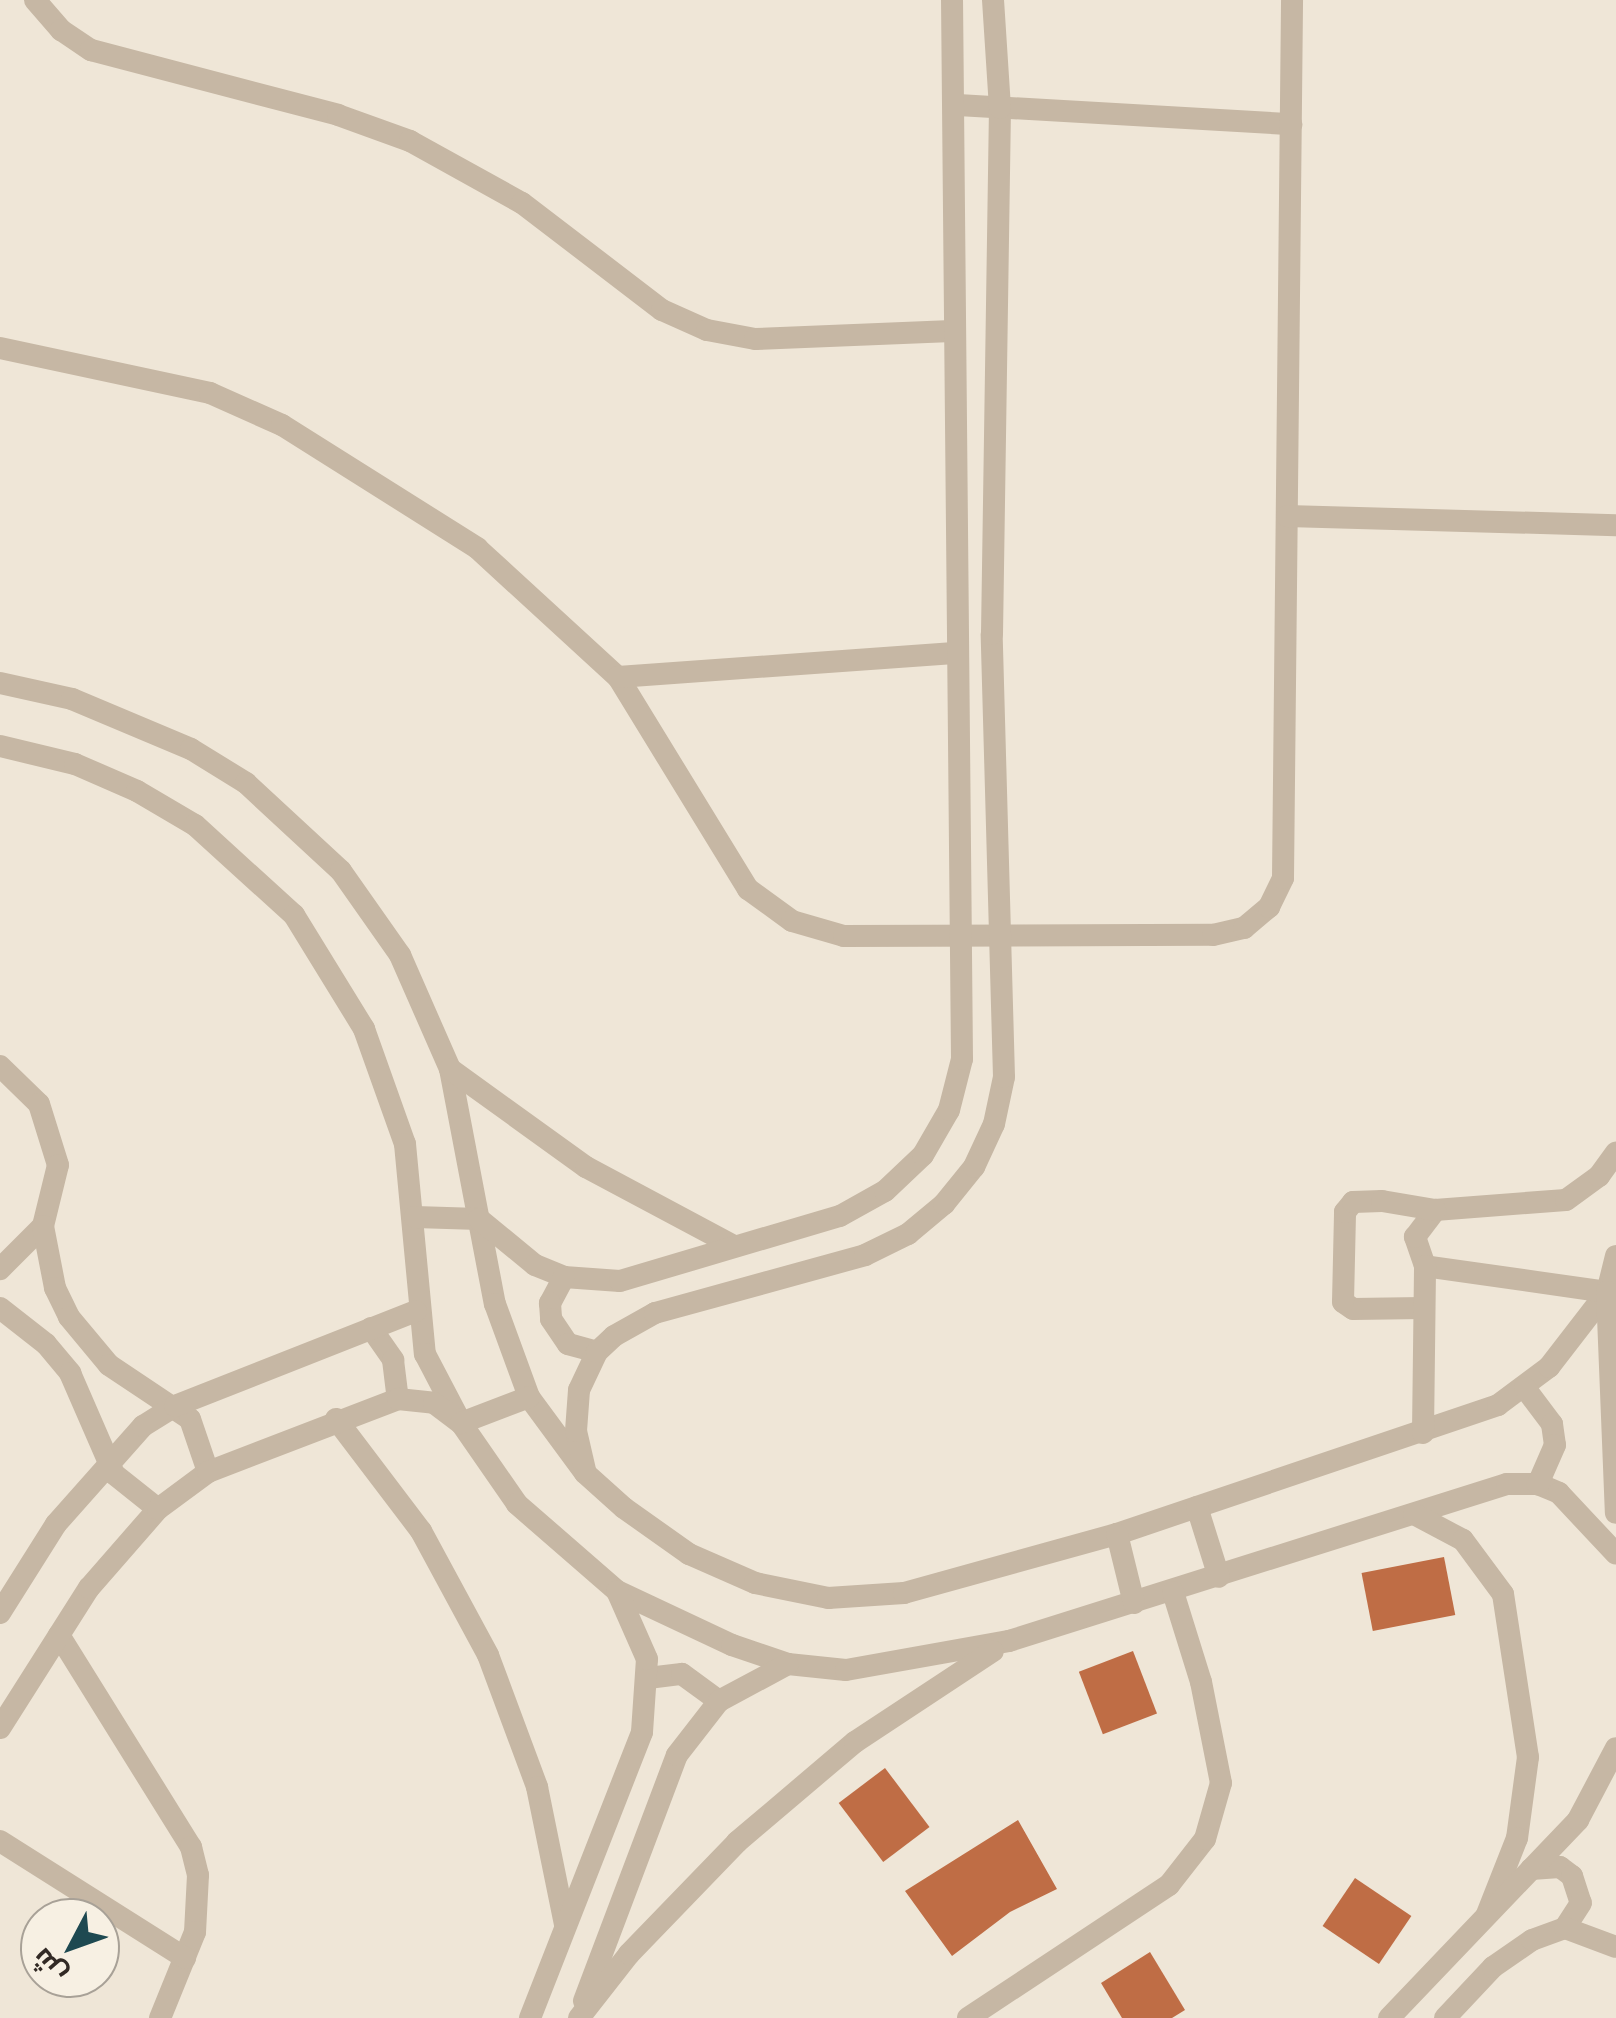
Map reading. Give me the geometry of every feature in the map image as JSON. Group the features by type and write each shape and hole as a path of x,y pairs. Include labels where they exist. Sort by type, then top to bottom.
{"street":[{"path":"36,0 61,30 91,50 338,114 424,148 522,203 662,310 707,330 755,339 952,331"},
{"path":"414,1217 480,1218 535,1265 564,1277 620,1282 840,1216 885,1191 922,1154 949,1110 962,1060 957,937 952,331 958,105 952,0"},
{"path":"585,1473 576,1431 579,1390 597,1352 656,1313 865,1255 908,1234 944,1204 974,1166 994,1124 1004,1077 996,935 992,672 1000,108 993,0"},
{"path":"0,348 168,381 282,425 477,548 618,676 748,889 769,907 844,936 1214,935 1244,928 1269,907 1283,878 1292,0"},
{"path":"958,105 1291,124"},
{"path":"1287,516 1616,525"},
{"path":"954,653 973,621 992,634"},
{"path":"954,653 969,682 992,672"},
{"path":"618,676 954,653"},
{"path":"0,683 133,720 219,766 296,825 341,871 400,955 450,1069 495,1304 529,1397 585,1473 689,1554 756,1583 828,1598 904,1593 1116,1534 1470,1418 1525,1388 1569,1346 1608,1292"},
{"path":"0,746 75,764 137,790 208,835 294,915 364,1029 406,1144 414,1217 416,1310 425,1354 461,1423 517,1504 616,1591 636,1623 648,1678 642,1732 530,2018"},
{"path":"0,1066 39,1104 53,1133 56,1181 43,1226 55,1288 87,1343 134,1385 175,1406 200,1435 208,1472"},
{"path":"450,1069 586,1166 734,1246"},
{"path":"1423,1308 1353,1309 1343,1302 1345,1212 1353,1202 1382,1201 1434,1210 1566,1200 1616,1154"},
{"path":"1423,1433 1424,1266 1415,1237 1434,1210"},
{"path":"0,1269 43,1226"},
{"path":"1616,1256 1608,1292 1616,1513"},
{"path":"1424,1266 1608,1292"},
{"path":"564,1277 550,1304 551,1319 568,1344 597,1352"},
{"path":"0,1308 46,1344 70,1373 107,1461 133,1495 158,1508"},
{"path":"0,1613 107,1461 128,1438 175,1406 416,1310"},
{"path":"371,1328 393,1360 398,1399"},
{"path":"1525,1388 1552,1424 1555,1445 1538,1484"},
{"path":"461,1423 529,1397"},
{"path":"0,1728 89,1588 158,1508 208,1472 336,1418 398,1399 434,1403 461,1423"},
{"path":"336,1418 421,1531 488,1655 537,1787 566,1925"},
{"path":"616,1591 788,1664 846,1670 905,1664 1009,1641 1219,1578 1506,1484 1538,1484 1578,1508 1616,1554"},
{"path":"1197,1507 1219,1578"},
{"path":"1414,1514 1463,1540 1503,1594 1528,1757 1517,1838 1487,1914"},
{"path":"1116,1534 1134,1603"},
{"path":"968,2018 1170,1885 1205,1840 1221,1783 1173,1592"},
{"path":"59,1634 190,1847 200,1903 185,1958 160,2018"},
{"path":"578,2018 682,1896 795,1791 919,1697 1009,1641"},
{"path":"578,2018 677,1754 719,1701 788,1664"},
{"path":"648,1678 682,1674 719,1701"},
{"path":"1389,2018 1578,1820 1616,1748"},
{"path":"0,1841 185,1958"},
{"path":"1445,2018 1508,1955 1565,1928 1581,1903 1572,1876 1560,1867 1531,1868"},
{"path":"1565,1928 1616,1947"}],"building":[{"path":"1444,1557 1455,1615 1373,1631 1362,1573"},
{"path":"1133,1651 1157,1714 1103,1734 1079,1672"},
{"path":"885,1768 930,1827 883,1862 839,1803"},
{"path":"1018,1820 1057,1889 1010,1912 952,1956 905,1891"},
{"path":"1355,1878 1411,1916 1379,1964 1323,1926"},
{"path":"1150,1952 1185,2010 1172,2018 1122,2018 1101,1983"}]}
